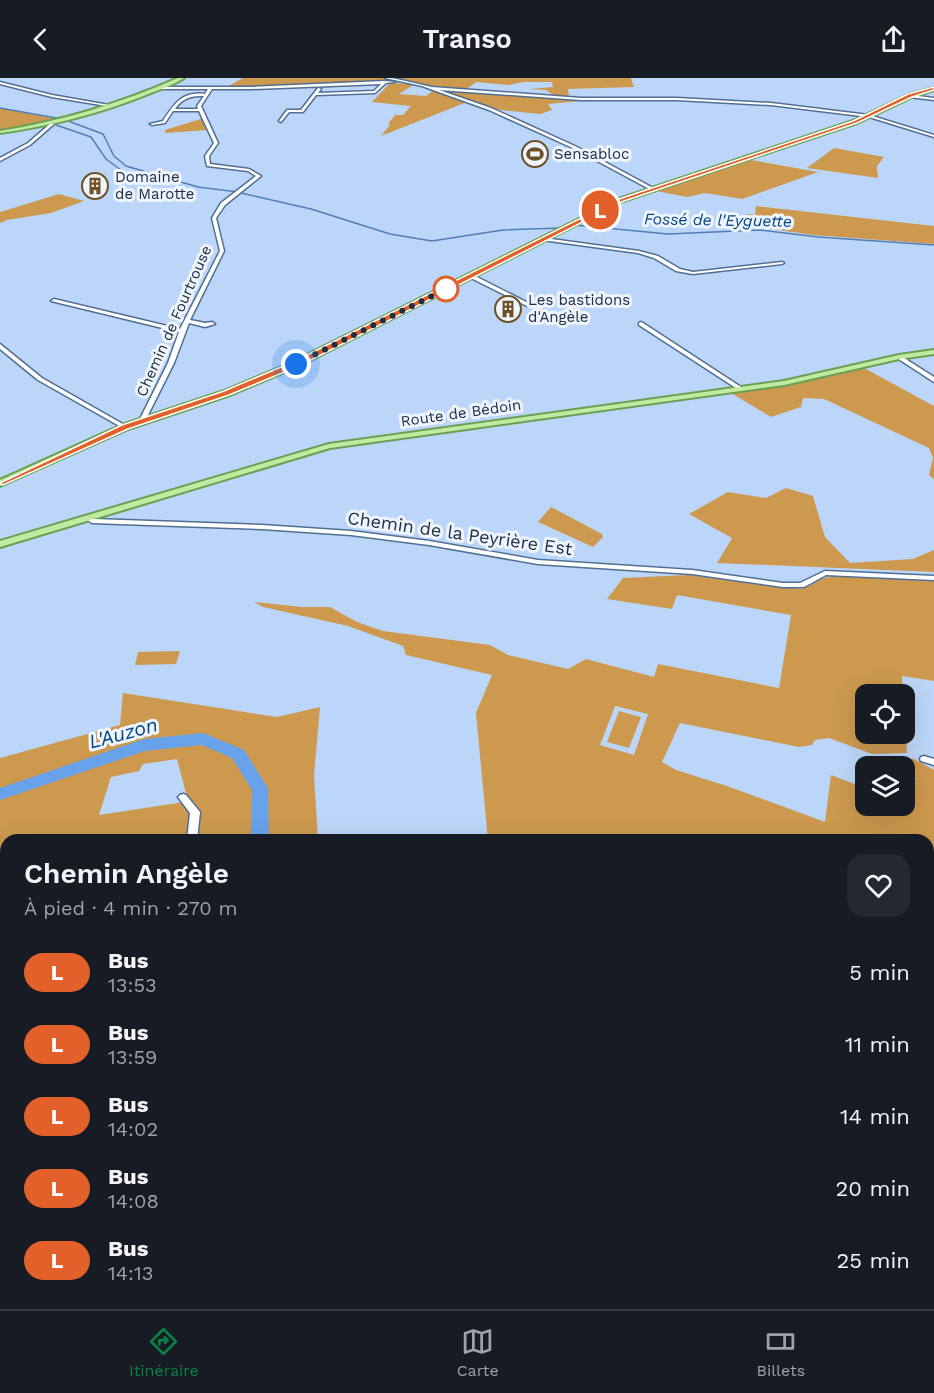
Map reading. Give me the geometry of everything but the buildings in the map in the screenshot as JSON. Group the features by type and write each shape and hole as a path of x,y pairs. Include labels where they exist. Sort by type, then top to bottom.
{"main road":[{"path":"0,132 52,124 113,106 182,78"},
{"path":"0,483 125,427 226,393 286,368 621,200 869,116 910,96 934,89"},
{"name":"Route de Bédoin","path":"0,544 329,446 814,378 899,357 934,352"}],"street":[{"path":"159,88 211,88 386,80 409,82 433,88 490,109 576,148 653,190"},
{"path":"315,94 375,92 386,80"},
{"path":"0,83 57,97 113,106"},
{"path":"280,121 288,111 302,111 322,84"},
{"path":"172,110 199,110 199,105 211,88"},
{"path":"433,88 581,99 730,101 869,116 934,136"},
{"path":"153,124 164,122 174,105 195,94 207,95"},
{"path":"910,96 934,99"},
{"name":"Chemin de Fourtrouse","path":"142,421 171,363 182,331 222,251 214,218 224,204 259,176 249,170 208,165 207,156 216,143 208,123 199,110"},
{"path":"0,160 29,144 52,124"},
{"path":"544,239 639,252 656,257 678,270 693,273 782,263"},
{"path":"471,276 529,305"},
{"path":"54,301 182,331"},
{"path":"188,321 205,325 212,324"},
{"path":"641,324 741,389"},
{"path":"0,346 40,379 125,427"},
{"path":"899,357 934,380"},
{"name":"Chemin de la Peyrière Est","path":"88,518 92,521 262,527 351,533 429,543 538,562 681,571 783,585 801,585 825,573 934,578"},
{"path":"183,798 195,812 193,834"}],"shaded area":[{"path":"243,78 384,78 403,82 225,88"},
{"path":"396,78 631,78 634,87 568,89 569,97 553,95 546,90 529,89 553,87 552,82 524,82 508,85 476,82 462,89 430,86"},
{"path":"390,83 415,84 399,94 426,96 434,90 467,102 381,136 395,115 403,115 411,106 372,102"},
{"path":"449,88 582,101 548,104 552,110 540,114 492,109 438,90"},
{"path":"0,108 62,120 0,131"},
{"path":"204,118 208,130 165,133 165,130"},
{"path":"834,148 884,157 877,166 878,178 807,168"},
{"path":"751,160 818,172 742,199 705,193 687,197 656,191"},
{"path":"59,194 84,201 51,213 0,223 0,212"},
{"path":"756,206 934,226 934,244 813,235 744,225 747,214 755,215"},
{"path":"864,368 934,406 934,479 929,475 933,458 929,448 824,399 803,398 801,407 771,417 731,393 786,386"},
{"path":"786,488 813,496 825,537 850,563 913,559 934,550 934,572 717,563 732,538 689,514 728,492 766,498"},
{"path":"551,507 602,534 603,537 593,547 538,522"},
{"path":"688,575 802,589 824,578 837,576 934,581 934,681 902,676 902,684 855,684 855,744 906,744 907,753 872,754 829,738 815,740 812,745 799,747 680,723 662,762 676,770 825,822 831,775 855,784 855,816 915,816 915,760 934,770 934,834 487,834 476,713 492,675 406,655 403,646 348,626 263,607 254,602 302,607 330,607 357,622 383,631 490,645 508,655 568,669 586,659 654,677 658,664 779,688 791,615 677,595 672,609 607,599 623,578","holes":["615,706 648,714 634,755 600,745"]},
{"path":"180,651 176,664 135,665 138,652"},
{"path":"123,693 277,717 320,707 314,775 318,834 197,834 199,811 187,797 177,759 143,764 139,771 111,777 99,815 184,802 193,812 191,834 0,834 0,758 120,725"},
{"path":"619,711 641,717 629,748 607,742"}],"waterway":[{"name":"Fossé de l'Eyguette","path":"0,108 62,119"},
{"name":"Fossé de l'Eyguette","path":"68,121 103,134 114,156 126,166 198,187 238,192"},
{"path":"56,125 91,137 106,159 125,173"},
{"name":"Fossé de l'Eyguette","path":"241,193 311,209 390,234 432,241 503,230 561,228 569,225"},
{"name":"Fossé de l'Eyguette","path":"574,225 668,234 759,230 818,237 934,245"},
{"name":"L'Auzon","path":"0,794 144,745 203,739 238,754 260,789 260,834"}],"bus line":[{"name":"L","path":"0,483 125,427 258,381 314,356 621,200 855,122 910,96 934,89"}],"place":[{"name":"Sensabloc","path":"535,154"},
{"name":"Domaine de Marotte","path":"95,186"},
{"name":"Les bastidons d'Angèle","path":"508,309"}],"route":[{"path":"296,364 446,289"}]}
